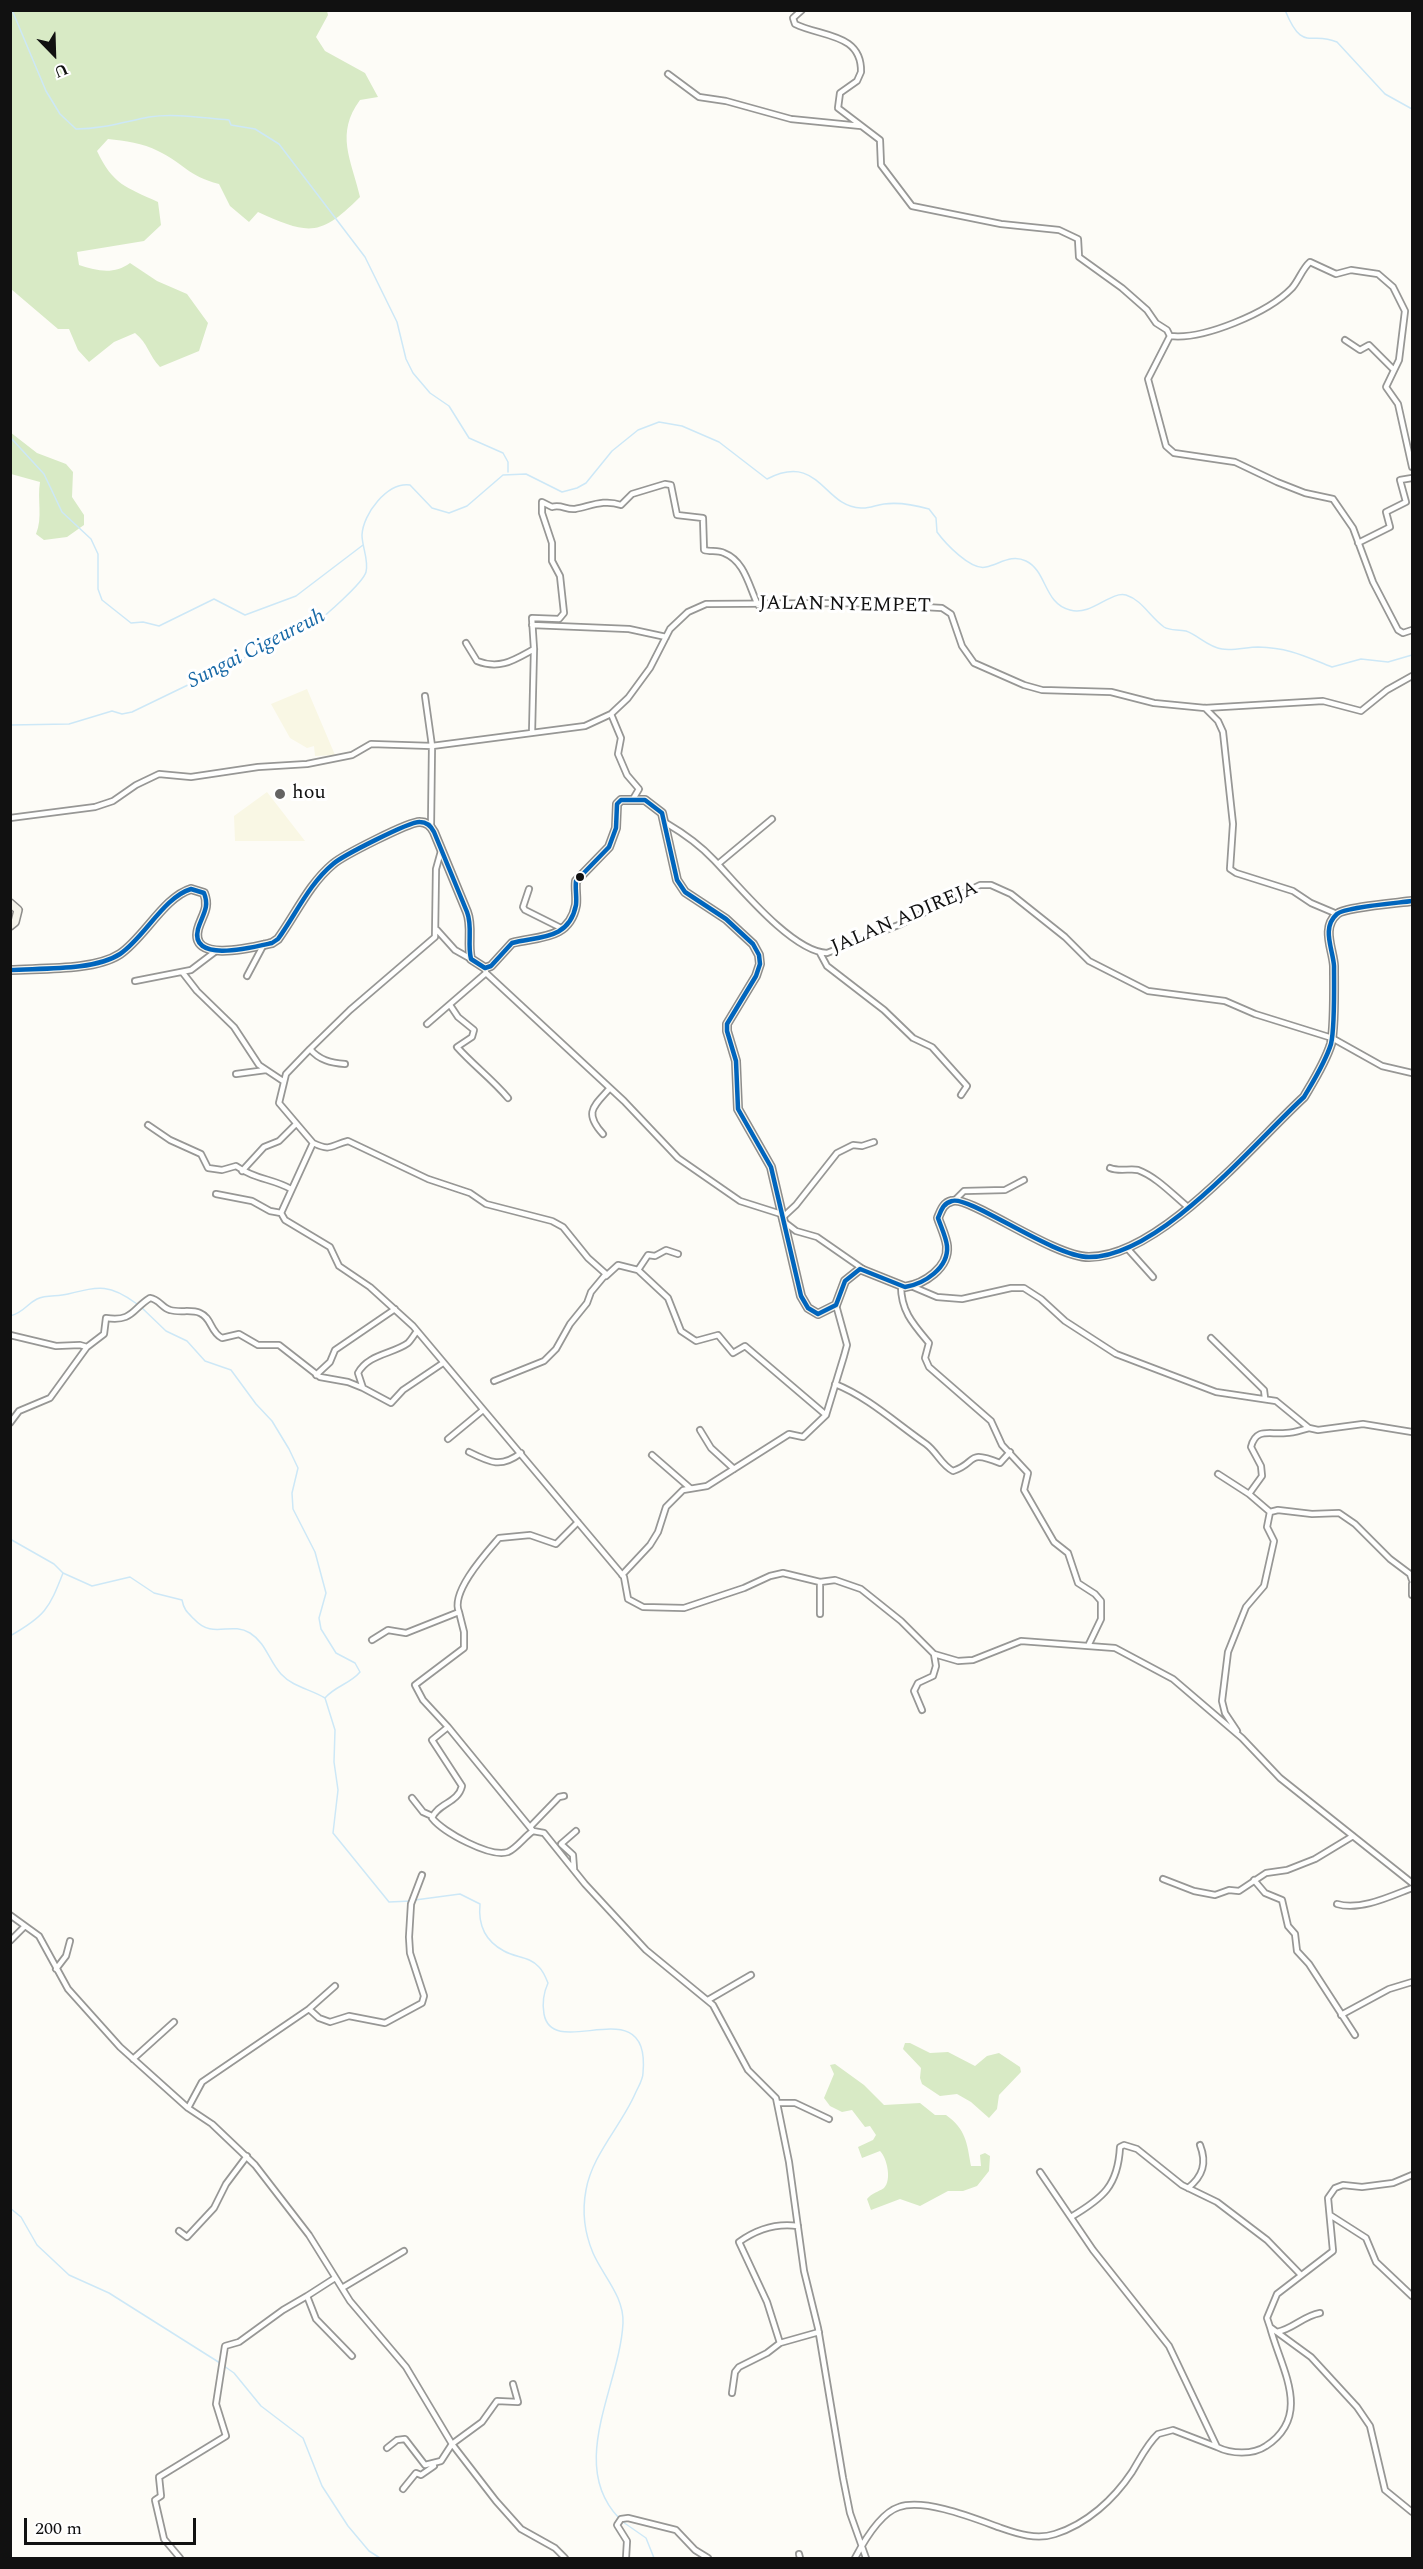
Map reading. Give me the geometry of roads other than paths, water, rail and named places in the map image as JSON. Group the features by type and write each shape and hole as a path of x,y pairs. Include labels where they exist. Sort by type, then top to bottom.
{"street":[{"path":"802,10 793,18 795,24 845,40 854,48 861,66 859,78 840,93 837,102 840,111 880,140 881,165 900,195 912,206 940,213 1070,233 1078,239 1079,257 1122,288 1170,336 1196,336 1267,308 1293,287 1308,263 1313,262 1336,274 1351,270 1378,274 1393,287 1406,315 1399,360 1386,387 1398,404 1413,466"},
{"path":"668,74 699,97 726,101 790,119 863,126"},
{"path":"1170,336 1148,379 1149,393 1166,447 1182,454 1235,462 1305,493 1329,496 1348,520 1373,582 1398,630 1402,633 1413,630"},
{"path":"1345,340 1359,350 1369,345 1393,369"},
{"path":"1358,543 1390,527 1386,512 1406,502 1400,480 1413,478"},
{"path":"532,733 533,616 559,619 564,613 560,574 552,561 552,543 541,503 571,509 605,502 621,505 632,494 665,484 673,488 677,515 703,518 705,551 725,553 745,572 758,605"},
{"name":"JALAN NYEMPET","path":"10,818 95,807 113,801 135,785 159,774 191,777 258,767 306,764 352,755 371,744 432,746 585,726 611,714 643,680 666,637 682,617 700,606 853,603 942,608 951,614 967,655 988,670 1024,685 1061,692 1111,692 1154,703 1205,708 1265,706 1307,700 1336,703 1351,710 1360,711 1387,690 1413,676"},
{"path":"532,625 629,629 666,637"},
{"path":"466,643 477,661 498,665 508,663 534,649"},
{"path":"425,696 432,746 431,826 470,921 467,939 471,959"},
{"path":"1205,708 1218,721 1223,732 1233,824 1230,869 1293,891 1337,914"},
{"path":"611,714 621,738 618,754 625,772 639,789 633,799"},
{"path":"427,1024 491,966 512,943 544,939 561,928 569,920 576,906 576,881 609,847 614,836 617,804 621,800 633,799 652,804 662,813 666,823 677,880 685,892 726,919 753,944 759,955 760,964 756,976 727,1024 736,1061 738,1109 771,1167 804,1303 818,1314 836,1305"},
{"path":"718,864 772,819"},
{"path":"10,970 64,968 103,961 118,955 176,898 191,889 204,893 207,900 207,909 198,931 198,942 203,948 216,951 264,944 278,939 318,880 334,863 415,822 431,826"},
{"name":"JALAN ADIREJA","path":"666,823 718,864 753,903 797,940 820,953 827,953 901,924 980,885 991,885 1011,894 1065,938 1089,961 1149,991 1225,1001 1255,1014 1332,1038 1382,1066 1413,1073"},
{"path":"441,851 436,869 437,930 430,942 350,1010 310,1048 283,1081 279,1103 313,1143 330,1149 348,1141 429,1179 470,1193 486,1204 552,1221 568,1232 606,1276"},
{"path":"529,889 525,910 561,928"},
{"path":"955,1200 966,1202 1030,1237 1077,1257 1092,1257 1127,1248 1146,1240 1189,1208 1304,1097 1318,1074 1332,1038 1334,964 1328,933 1331,921 1337,914 1355,908 1413,901"},
{"path":"10,903 18,910 15,922 10,926"},
{"path":"437,930 455,950 486,970 678,1158 740,1201 782,1218 796,1231 817,1237 863,1269 901,1286 923,1282 944,1262 947,1244 938,1218 943,1206 955,1200 964,1191 1005,1190 1024,1180"},
{"path":"247,976 264,944"},
{"path":"135,981 183,973 199,966 216,951"},
{"path":"820,953 826,966 884,1010 913,1038 933,1047 967,1086 962,1095"},
{"path":"183,973 234,1027 256,1061 283,1081"},
{"path":"450,1005 458,1017 474,1030 472,1036 457,1047 470,1063 494,1082 508,1098"},
{"path":"310,1048 315,1055 332,1063 345,1064"},
{"path":"236,1074 266,1070"},
{"path":"603,1134 592,1122 591,1115 594,1106 609,1089"},
{"path":"243,1171 264,1147 279,1142 296,1124"},
{"path":"147,1125 174,1142 201,1154 208,1168 222,1170 236,1166 253,1178 279,1184 291,1190"},
{"path":"782,1218 796,1205 837,1153 853,1145 862,1146 874,1142"},
{"path":"280,1213 313,1143"},
{"path":"1110,1168 1119,1171 1135,1169 1151,1176 1189,1208"},
{"path":"216,1194 252,1201 270,1211 280,1213 285,1220 330,1247 339,1266 370,1287 417,1331 622,1575 628,1599 644,1607 684,1608 776,1573 820,1582 835,1580 861,1589 901,1621 934,1654 937,1664 933,1676 914,1688 915,1698 922,1710"},
{"path":"1127,1248 1153,1277"},
{"path":"638,1270 648,1255 655,1256 666,1250 678,1254"},
{"path":"494,1381 544,1361 556,1349 570,1324 583,1310 591,1292 618,1265 638,1270 668,1298 681,1331 696,1341 718,1335 735,1353 745,1346 826,1415"},
{"path":"622,1575 658,1532 666,1508 683,1490 707,1486 789,1434 803,1437 808,1435 826,1415 847,1345 836,1305 845,1281 855,1270 863,1269"},
{"path":"901,1286 901,1303 912,1325 929,1343 925,1358 929,1367 991,1421 1002,1445 1028,1473 1024,1490 1054,1542 1068,1553 1075,1578 1101,1601 1101,1619 1089,1644"},
{"path":"911,1286 937,1297 962,1299 1011,1288 1024,1288 1041,1299 1065,1321 1116,1354 1216,1392 1276,1401 1309,1428"},
{"path":"10,1423 19,1411 50,1398 87,1347 104,1334 106,1318 123,1318 136,1312 147,1299 154,1298 170,1310 201,1313 213,1333 222,1338 239,1334 258,1345 279,1345 316,1375 363,1388 391,1403 403,1390 443,1363"},
{"path":"316,1375 330,1362 335,1350 395,1310"},
{"path":"363,1388 358,1373 361,1368 381,1355 407,1344 417,1331"},
{"path":"10,1335 56,1346 87,1347"},
{"path":"1211,1338 1264,1390 1265,1398"},
{"path":"835,1384 882,1412 926,1444 946,1467 953,1471 969,1459 979,1456 990,1457 1000,1463 1010,1452"},
{"path":"448,1439 483,1410"},
{"path":"1250,1494 1262,1476 1261,1466 1251,1447 1256,1436 1263,1432 1286,1433 1309,1428 1318,1430 1363,1424 1413,1432"},
{"path":"700,1430 711,1448 734,1469"},
{"path":"469,1452 490,1462 505,1463 521,1453"},
{"path":"652,1455 690,1488"},
{"path":"1218,1473 1250,1494 1270,1512"},
{"path":"1270,1512 1278,1510 1312,1514 1339,1513 1355,1524 1390,1559 1403,1568 1413,1582 1413,1595"},
{"path":"1242,1738 1225,1713 1222,1701 1224,1675 1228,1652 1241,1617 1251,1598 1265,1581 1274,1541 1267,1527 1270,1512"},
{"path":"578,1522 556,1544 530,1535 499,1538 468,1577 457,1601 465,1640 464,1648 415,1685 423,1700 532,1829 544,1833 646,1950 713,2005 748,2070 768,2088 777,2103 807,2288 819,2332 843,2478 850,2513 866,2559"},
{"path":"820,1582 820,1614"},
{"path":"372,1640 388,1630 406,1633 459,1612"},
{"path":"934,1654 964,1662 1021,1641 1089,1644 1114,1648 1173,1679 1242,1738 1280,1778 1413,1883"},
{"path":"432,1816 441,1806 456,1798 462,1790 461,1784 432,1740 448,1727"},
{"path":"412,1798 423,1812 432,1816 433,1820 455,1837 500,1852 511,1850 559,1797 564,1796"},
{"path":"575,1871 573,1855 561,1844 576,1832"},
{"path":"1163,1879 1194,1891 1216,1895 1228,1890 1239,1891 1266,1874 1287,1870 1315,1859 1353,1836"},
{"path":"309,2009 319,2018 330,2022 349,2016 386,2023 422,2003 424,1996 410,1953 409,1937 411,1905 422,1875"},
{"path":"1254,1880 1265,1893 1282,1900 1288,1926 1294,1934 1297,1951 1309,1964 1354,2035"},
{"path":"1337,1904 1346,1906 1372,1902 1413,1888"},
{"path":"10,1915 39,1936 68,1989 133,2059 247,2156 279,2194 342,2288 406,2367 452,2444 521,2529 555,2548 565,2559"},
{"path":"10,1941 25,1926"},
{"path":"56,1969 66,1956 70,1941"},
{"path":"708,2000 751,1975"},
{"path":"1341,2015 1389,1989 1413,1982"},
{"path":"188,2108 202,2082 309,2009 334,1986"},
{"path":"133,2059 174,2022"},
{"path":"777,2103 795,2103 829,2119"},
{"path":"1071,2217 1098,2199 1109,2188 1119,2169 1123,2145 1137,2149 1188,2188 1217,2202 1253,2229 1301,2275"},
{"path":"1188,2188 1198,2179 1205,2164 1200,2145"},
{"path":"180,2231 187,2237 214,2208 226,2184 247,2156"},
{"path":"1040,2172 1071,2217 1169,2346 1217,2447"},
{"path":"855,2559 862,2546 890,2511 908,2505 942,2509 1034,2537 1057,2534 1101,2508 1115,2494 1158,2434 1173,2430 1231,2453 1262,2449 1287,2427 1291,2411 1291,2396 1267,2318 1277,2294 1333,2251 1328,2198 1338,2186 1393,2183 1413,2175"},
{"path":"1330,2215 1366,2238 1376,2262 1413,2296"},
{"path":"780,2343 767,2302 739,2242 752,2234 778,2225 798,2226"},
{"path":"342,2288 404,2251"},
{"path":"180,2559 164,2539 155,2500 161,2496 159,2477 226,2436 216,2404 225,2346 239,2342 283,2310 335,2278"},
{"path":"307,2296 315,2319 352,2356"},
{"path":"1276,2332 1292,2328 1305,2318 1320,2313"},
{"path":"1270,2327 1311,2357 1357,2407 1370,2426 1385,2490 1413,2512"},
{"path":"732,2393 736,2370 780,2343 819,2332"},
{"path":"403,2489 416,2473 422,2475 441,2461 452,2444 482,2422 497,2401 518,2402 513,2384"},
{"path":"387,2448 398,2440 405,2439 425,2465 441,2461"},
{"path":"626,2559 627,2541 617,2525 621,2519 628,2518 676,2530 695,2550 708,2559"}],"waterway":[{"path":"12,10 46,91 60,114 76,129 103,127 149,117 189,116 229,120 231,125 255,129 279,144 365,257 397,322 406,359 413,373 430,393 449,406 469,438 503,453 508,462 508,472"},
{"path":"1285,10 1291,24 1302,36 1337,42 1385,94 1412,109"},
{"name":"Sungai Cigeureuh","path":"10,725 69,724 112,711 122,714 132,712 314,624 343,600 363,577 367,567 362,540 363,527 378,501 401,485 410,485 432,508 449,513 467,506 503,475 526,474 562,492 586,483 612,451 638,430 659,422 682,426 719,442 767,479 785,472 799,472 810,476 848,505 864,508 895,503 929,509 936,518 937,532 966,561 980,567 1010,559 1026,561 1038,572 1055,601 1070,610 1086,610 1114,596 1126,595 1137,601 1164,627 1186,631 1217,648 1279,649 1332,667 1361,659 1388,662 1412,655"},
{"path":"10,437 44,474 62,512 91,539 98,554 98,589 102,600 131,623 143,622 159,626 214,599 245,615 296,596 363,545"},
{"path":"10,1316 41,1297 97,1288 112,1290 137,1304"},
{"path":"141,1307 166,1331 187,1341 205,1361 231,1370 256,1404 272,1421 298,1468 292,1493 293,1509 315,1552 326,1593 319,1618 321,1629 336,1653 355,1663 360,1672 325,1698"},
{"path":"10,1539 54,1564 63,1573 92,1586 130,1577 154,1593 182,1600 186,1611 201,1625 208,1628 235,1629 250,1633 264,1647 281,1674 296,1685 325,1698 335,1730 334,1762 338,1790 333,1833 389,1902 411,1901"},
{"path":"10,1636 31,1623 44,1610 54,1595 63,1573"},
{"path":"415,1900 460,1894 480,1904 482,1925 492,1942 509,1953 535,1963 543,1973 548,1983 543,2010 551,2027 564,2032 618,2029 632,2034 641,2048 643,2073 641,2081 594,2165 589,2177 584,2206 590,2246 617,2295 622,2313 620,2347 600,2424 597,2449 597,2474 604,2497 619,2518"},
{"path":"10,2208 21,2217 37,2245 69,2275 109,2293 220,2363"},
{"path":"224,2366 234,2373 261,2406 303,2438 322,2486 348,2526 369,2551 380,2558"},
{"path":"623,2522 646,2538 654,2558"}],"place":[{"name":"hou","path":"280,794"}]}
